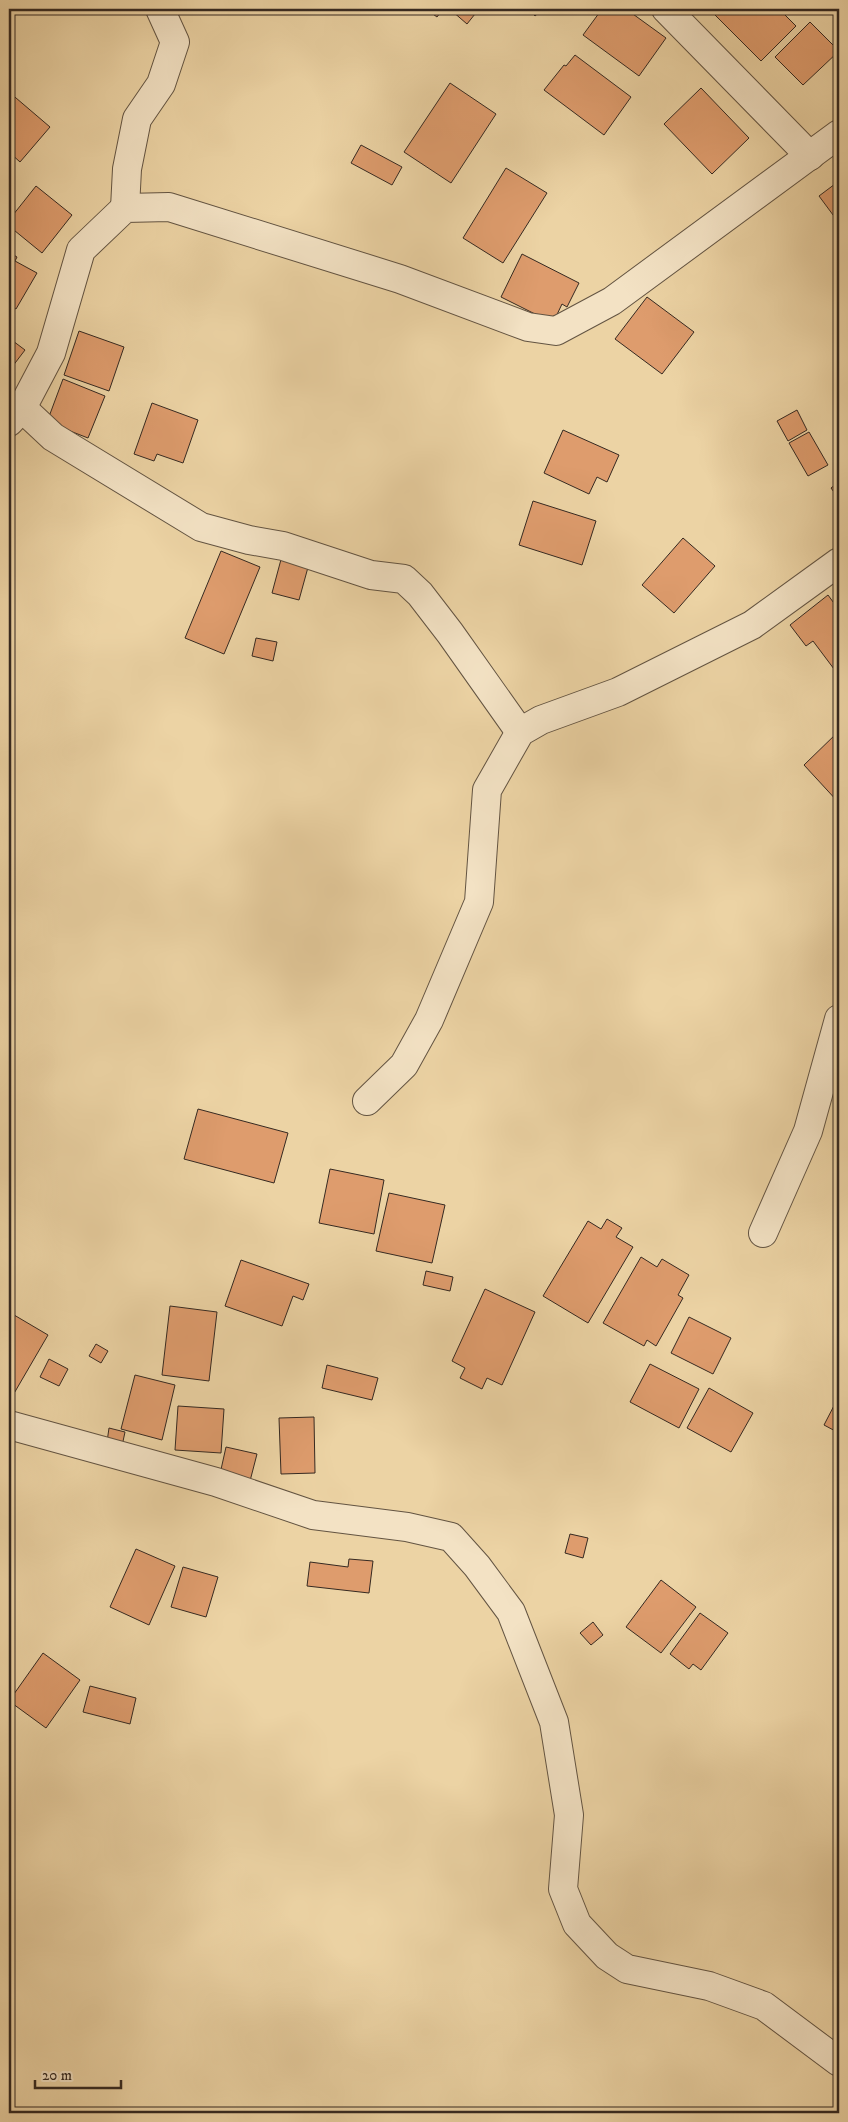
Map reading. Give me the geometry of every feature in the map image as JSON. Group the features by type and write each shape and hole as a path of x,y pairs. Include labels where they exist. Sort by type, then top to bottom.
{"street":[{"path":"125,208 127,169 137,119 161,84 175,42 160,9"},
{"path":"666,9 810,156"},
{"path":"520,732 450,633 420,594 404,579 371,575 283,546 249,540 201,527 15,415 51,353 81,250 125,208 169,207 400,279 528,327 556,331 612,301 839,134"},
{"path":"367,1102 404,1066 430,1020 479,902 487,790 520,732 541,720 618,692 752,625 839,562"},
{"path":"763,1233 808,1132 839,1019"},
{"path":"9,1425 216,1482 313,1515 407,1527 451,1536 477,1566 511,1612 554,1722 569,1815 563,1889 577,1924 607,1956 627,1969 709,1986 764,2006 839,2062"}],"building":[{"path":"426,9 443,9 437,17"},
{"path":"454,9 479,9 467,24 452,11"},
{"path":"528,9 543,9 535,16"},
{"path":"602,9 626,9 666,38 639,76 583,35"},
{"path":"709,9 779,9 796,26 761,61"},
{"path":"810,22 839,51 803,85 775,57"},
{"path":"575,55 631,97 604,135 544,90 564,65 566,66"},
{"path":"450,83 496,114 451,183 404,152"},
{"path":"701,88 749,138 712,174 664,124"},
{"path":"9,92 50,127 20,162 9,152"},
{"path":"361,145 402,167 392,185 351,163"},
{"path":"506,168 547,193 503,263 463,238"},
{"path":"839,181 839,223 819,196"},
{"path":"36,186 72,215 42,253 9,226 9,220"},
{"path":"9,252 17,257 15,261 37,273 16,309 9,305"},
{"path":"522,254 579,283 567,307 562,304 553,323 501,297"},
{"path":"647,297 694,332 662,374 615,339"},
{"path":"79,331 124,347 109,391 64,375"},
{"path":"9,338 25,350 9,371"},
{"path":"63,379 105,396 88,438 47,422"},
{"path":"152,403 198,420 183,463 157,454 154,461 134,454"},
{"path":"797,410 807,430 788,441 777,421"},
{"path":"563,430 619,455 607,482 597,477 589,494 544,473"},
{"path":"809,432 828,465 808,476 789,443"},
{"path":"839,482 839,499 831,488"},
{"path":"533,501 596,521 582,565 519,545"},
{"path":"683,538 715,566 674,613 642,585"},
{"path":"221,551 260,567 224,654 185,638"},
{"path":"283,552 310,560 299,600 272,593"},
{"path":"828,595 839,610 839,665 834,669 813,641 806,646 790,625"},
{"path":"256,638 277,642 273,661 252,656"},
{"path":"839,731 839,803 804,765"},
{"path":"198,1109 288,1133 274,1183 184,1159"},
{"path":"330,1169 384,1180 374,1234 319,1223"},
{"path":"389,1193 445,1205 432,1263 376,1251"},
{"path":"607,1219 622,1228 616,1237 633,1247 588,1323 543,1296 588,1221 601,1229"},
{"path":"641,1257 657,1267 662,1259 689,1275 678,1295 683,1298 656,1346 647,1340 644,1346 603,1323"},
{"path":"241,1260 309,1284 303,1300 293,1296 282,1326 225,1306"},
{"path":"426,1271 453,1277 450,1291 423,1285"},
{"path":"485,1289 535,1312 502,1385 487,1378 482,1389 460,1378 465,1368 452,1361"},
{"path":"170,1306 217,1312 209,1381 162,1375"},
{"path":"9,1312 48,1335 9,1402"},
{"path":"689,1317 731,1338 713,1374 671,1353"},
{"path":"96,1344 108,1351 101,1363 89,1356"},
{"path":"49,1359 68,1369 59,1386 40,1377"},
{"path":"650,1364 699,1389 679,1428 630,1402"},
{"path":"327,1365 378,1378 372,1400 322,1388"},
{"path":"135,1375 175,1385 162,1440 121,1429"},
{"path":"709,1388 753,1413 731,1452 687,1428"},
{"path":"839,1396 839,1433 824,1425"},
{"path":"178,1406 224,1409 221,1453 175,1450"},
{"path":"314,1417 315,1473 281,1474 279,1418"},
{"path":"109,1428 125,1432 122,1446 107,1442"},
{"path":"226,1447 257,1454 250,1481 220,1474"},
{"path":"570,1534 588,1538 583,1558 565,1553"},
{"path":"136,1549 175,1566 149,1625 110,1607"},
{"path":"349,1559 373,1561 369,1593 307,1586 310,1562 348,1567"},
{"path":"183,1567 218,1577 206,1617 171,1607"},
{"path":"661,1580 696,1607 661,1653 626,1627"},
{"path":"700,1613 728,1633 701,1670 693,1664 689,1669 670,1654"},
{"path":"593,1622 603,1635 591,1645 580,1633"},
{"path":"43,1653 80,1680 46,1728 9,1701"},
{"path":"90,1686 136,1698 130,1724 83,1712"}]}
